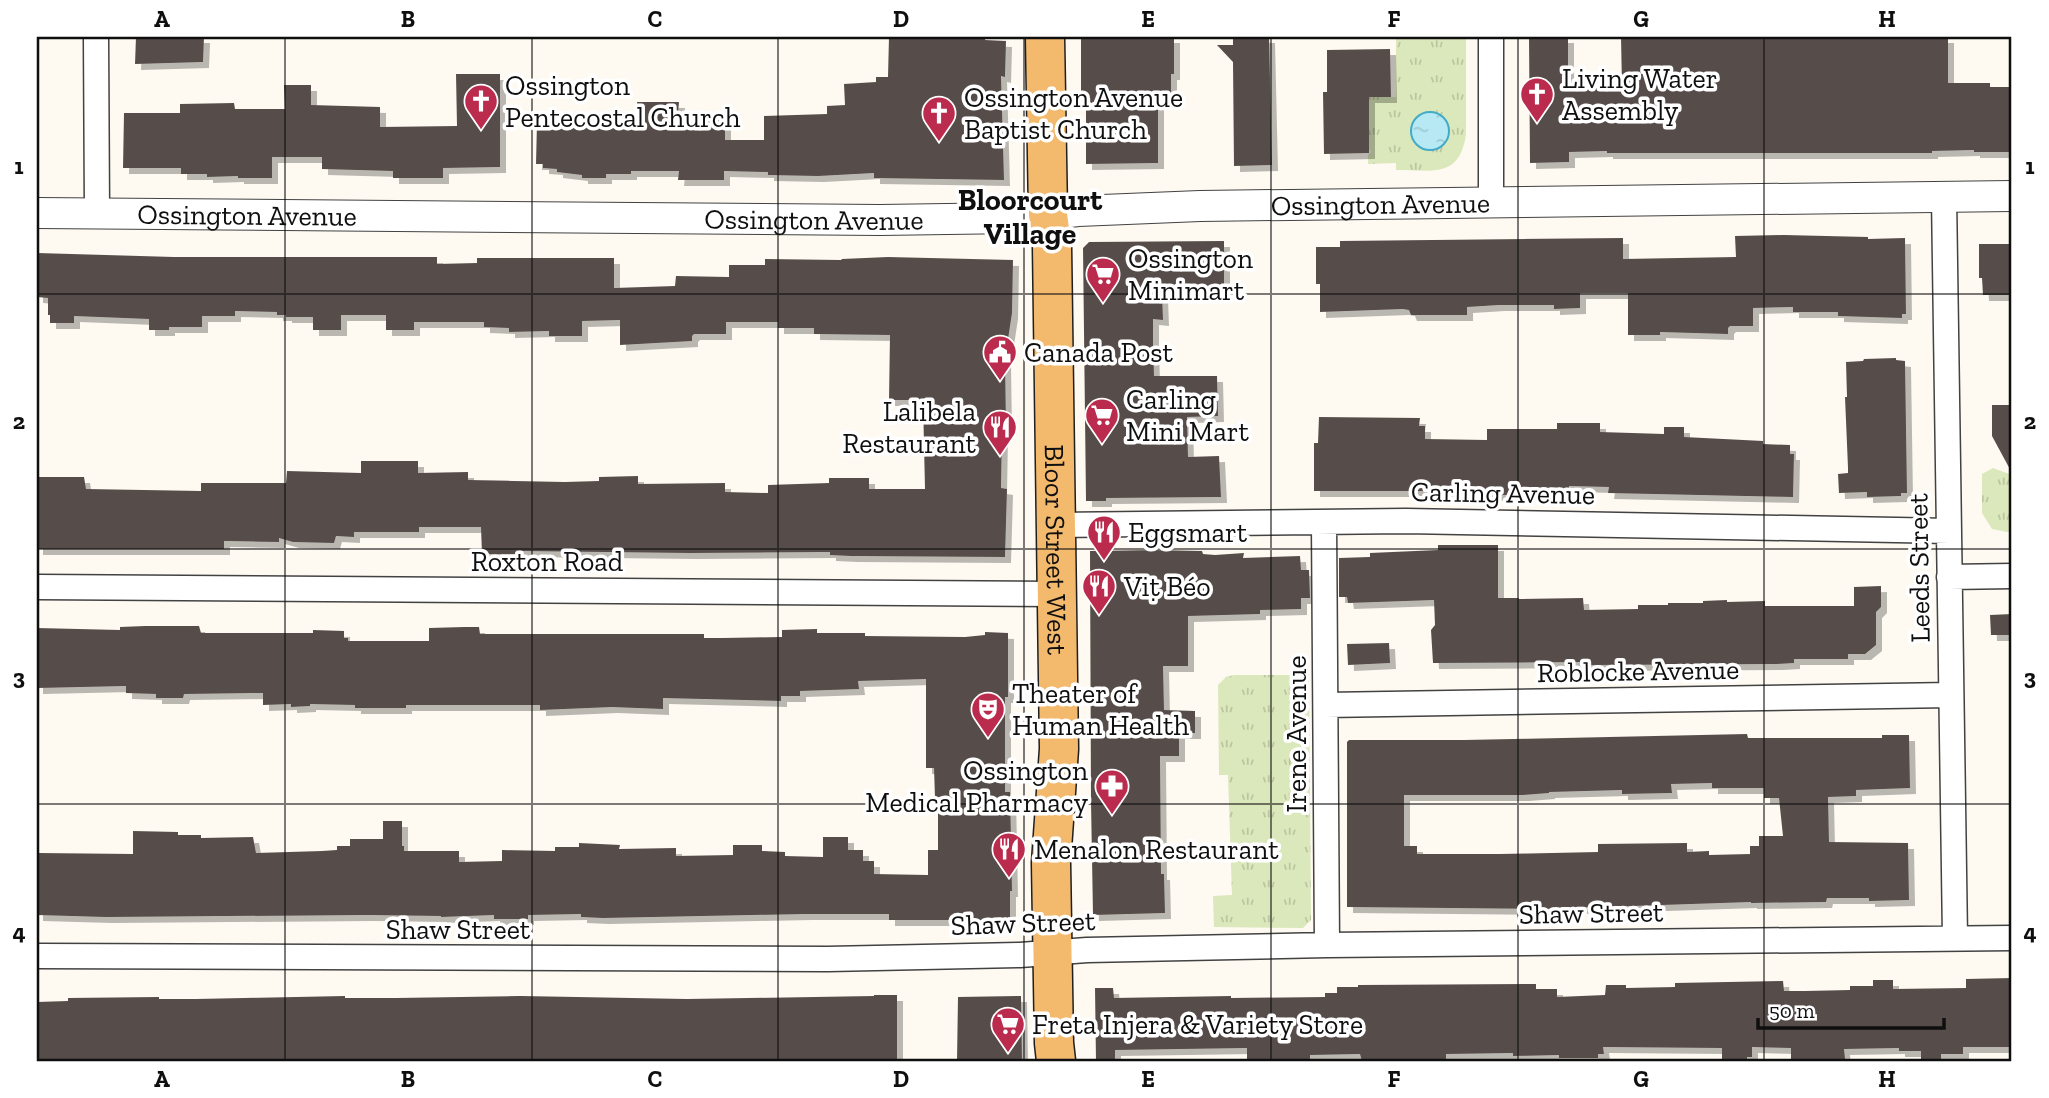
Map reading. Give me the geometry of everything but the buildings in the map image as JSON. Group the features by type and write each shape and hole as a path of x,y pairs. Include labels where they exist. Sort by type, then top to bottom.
{"main road":[{"name":"Bloor Street West","path":"1045,37 1048,215 1052,246 1059,749 1051,863 1056,1061"}],"street":[{"path":"96,37 97,214"},
{"path":"1491,37 1491,202"},
{"name":"Leeds Street","path":"1944,196 1955,938"},
{"name":"Ossington Avenue","path":"37,213 867,220 1015,218 1078,211 1200,206 2012,196"},
{"name":"Carling Avenue","path":"1056,526 1506,522 1949,531"},
{"name":"Irene Avenue","path":"1324,523 1327,945"},
{"path":"1949,577 2012,576"},
{"name":"Roxton Road","path":"37,587 1056,594"},
{"name":"Roblocke Avenue","path":"1326,705 1951,695"},
{"name":"Shaw Street","path":"37,956 828,959 1327,945 2012,938"}],"green space":[{"path":"1396,37 1466,37 1466,134 1458,159 1442,169 1396,170 1396,163 1368,164 1368,155 1371,152 1369,97 1396,97"},
{"path":"1993,468 2012,475 2012,533 1992,529 1982,513 1982,474"},
{"path":"1309,675 1311,920 1303,928 1214,927 1213,896 1232,895 1228,775 1219,775 1218,685 1226,677"}],"water":[{"path":"1430,112 1444,117 1449,131 1444,145 1430,150 1416,145 1411,131 1416,117"}],"place":[{"name":"Living Water Assembly","path":"1537,124"},
{"name":"Ossington Pentecostal Church","path":"481,131"},
{"name":"Ossington Avenue Baptist Church","path":"939,143"},
{"name":"Ossington Minimart","path":"1103,304"},
{"name":"Canada Post","path":"1000,382"},
{"name":"Carling Mini Mart","path":"1102,445"},
{"name":"Lalibela Restaurant","path":"1000,457"},
{"name":"Eggsmart","path":"1104,562"},
{"name":"Vịt Béo","path":"1099,616"},
{"name":"Theater of Human Health","path":"988,739"},
{"name":"Ossington Medical Pharmacy","path":"1112,816"},
{"name":"Menalon Restaurant","path":"1009,879"},
{"name":"Freta Injera & Variety Store","path":"1008,1054"}],"district":[{"name":"Bloorcourt Village","path":"1030,217"}]}
